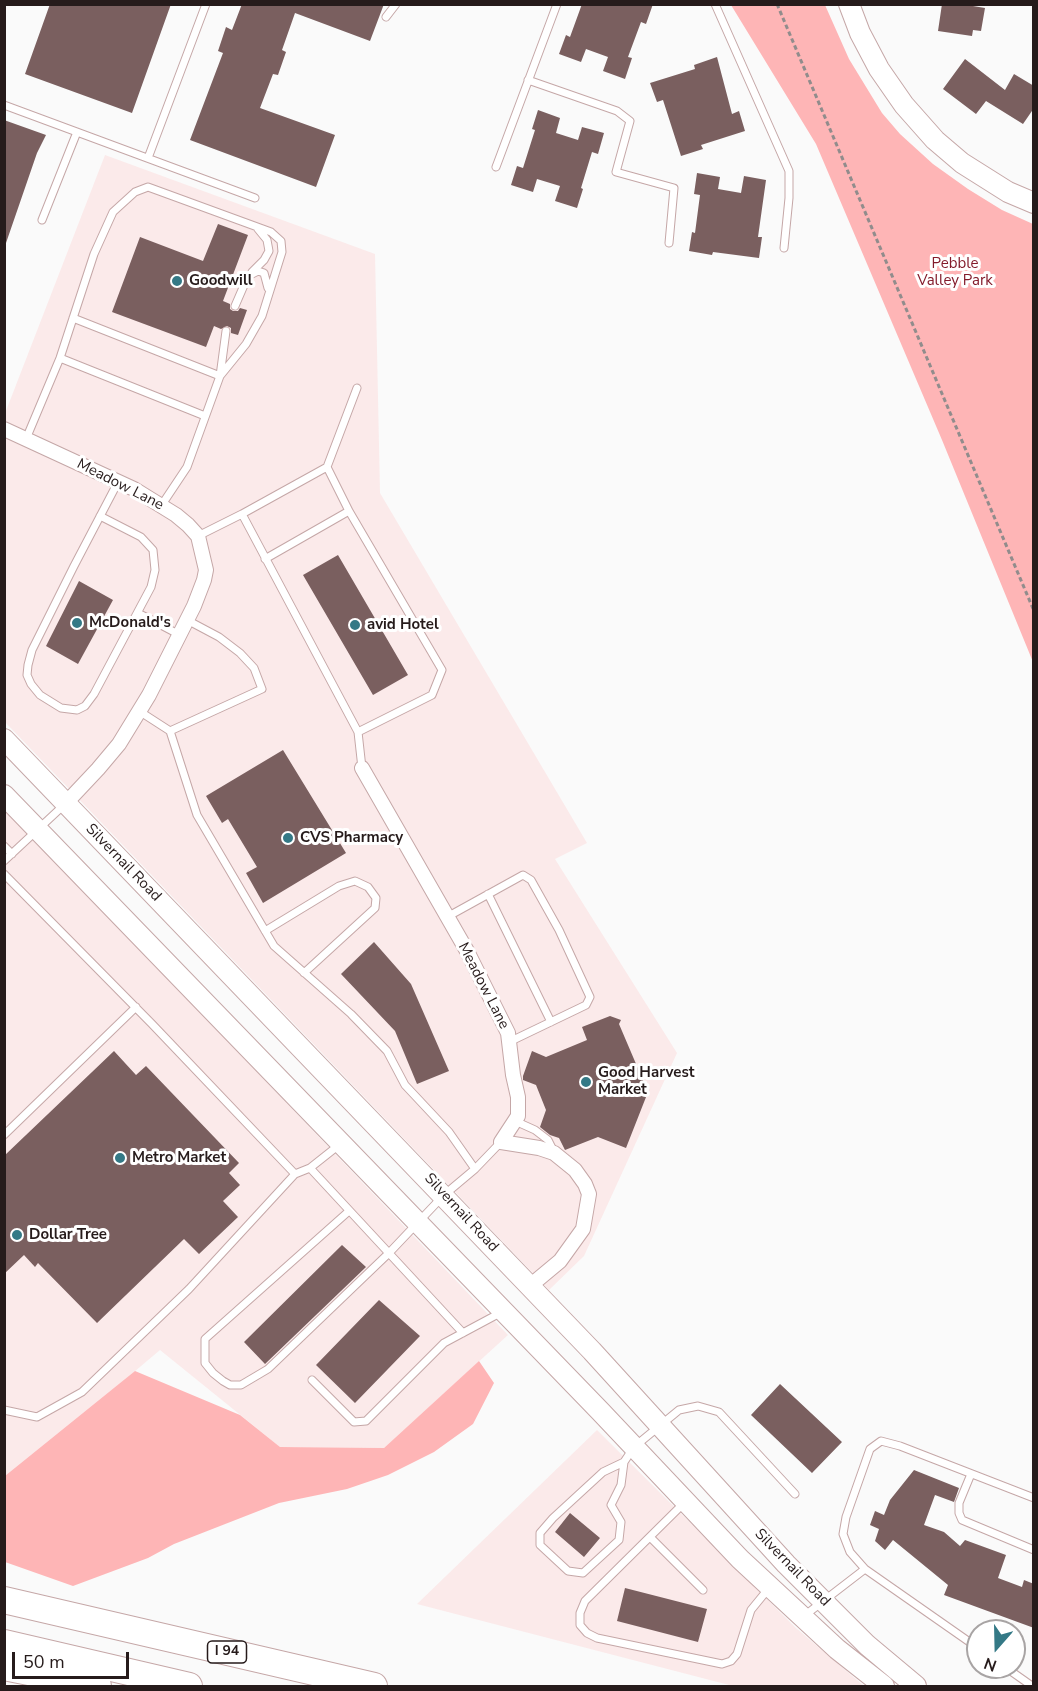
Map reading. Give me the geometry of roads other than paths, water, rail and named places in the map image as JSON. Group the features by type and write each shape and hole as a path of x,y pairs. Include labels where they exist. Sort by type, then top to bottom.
{"highway":[{"path":"4,1583 80,1618"},
{"name":"I 94","path":"4,1600 374,1686"},
{"path":"4,1643 189,1686"},
{"path":"4,1667 98,1686"}],"street":[{"path":"849,4 860,33 879,69 904,105 927,131 962,163 1008,192 1034,203"},
{"name":"Meadow Lane","path":"4,429 118,482 161,506 188,525 198,536"},
{"path":"66,803 99,770 119,744 180,635 204,580 206,570 198,536"},
{"name":"Silvernail Road","path":"4,739 444,1195 786,1564 867,1645 916,1686"},
{"name":"Meadow Lane","path":"362,768 447,917 508,1033 518,1096 518,1116 501,1142"},
{"name":"Silvernail Road","path":"4,795 503,1312 629,1455 685,1502 769,1588 801,1617 884,1686"},
{"path":"501,1142 539,1148 554,1153 576,1170 589,1194 583,1229 560,1261 530,1286"}],"lane":[{"path":"148,158 206,4"},
{"path":"386,17 396,4"},
{"path":"496,167 557,4"},
{"path":"715,4 789,171 784,248"},
{"path":"528,80 617,111 630,121 616,172 674,188 669,243"},
{"path":"4,105 255,198"},
{"path":"42,220 77,132"},
{"path":"26,439 60,358 94,255 113,212 135,192 148,187 271,232 281,241 282,252 261,316 246,344 220,376"},
{"path":"235,306 248,276 264,260 268,251 267,240 257,227"},
{"path":"248,276 258,271 264,273 268,295"},
{"path":"73,318 220,376"},
{"path":"161,506 187,467 220,376 226,331"},
{"path":"60,358 205,416"},
{"path":"198,536 327,467 357,388"},
{"path":"327,467 349,511 442,670 432,695 358,732"},
{"path":"100,516 141,537 153,550 155,557 153,579 138,613 94,694 85,706 78,710 55,706 40,695 27,675 32,650 100,516 118,482"},
{"path":"265,559 349,511"},
{"path":"242,514 358,732 362,768"},
{"path":"138,613 180,635"},
{"path":"170,731 262,689 254,668 240,653 219,637 187,620"},
{"path":"139,711 170,731 197,815 274,946 351,1014 387,1051 405,1086 449,1132 475,1168"},
{"path":"4,861 66,803"},
{"path":"4,846 12,854"},
{"path":"4,874 296,1174"},
{"path":"447,917 523,875 531,880 559,930 590,997 586,1005 509,1042"},
{"path":"265,930 339,886 355,881 368,887 376,898 375,908 304,973"},
{"path":"488,894 551,1022"},
{"path":"4,1135 136,1008"},
{"path":"515,1121 535,1130 548,1140 554,1153"},
{"path":"349,1210 205,1339 206,1363 213,1373 230,1385 241,1385 268,1370 389,1253 444,1195 501,1142"},
{"path":"4,1410 37,1417 82,1392 189,1289 296,1174 310,1168 340,1144"},
{"path":"310,1168 463,1333"},
{"path":"312,1380 354,1422 366,1421 444,1343 503,1312"},
{"path":"629,1455 621,1485 611,1505 621,1522 619,1540 583,1573 568,1571 540,1545 540,1533 603,1472 629,1455 679,1410 698,1406 719,1412 795,1494"},
{"path":"966,1640 865,1569 850,1552 843,1534 846,1517 870,1449 881,1441 900,1446 1034,1498"},
{"path":"971,1474 959,1503 962,1520 1034,1550"},
{"path":"685,1502 585,1601 580,1613 580,1625 587,1633 597,1638 722,1664 731,1661 737,1654 750,1610 769,1588"},
{"path":"650,1537 703,1590"},
{"path":"801,1617 865,1569"}],"place":[{"name":"Goodwill","path":"177,281"},
{"name":"McDonald's","path":"77,623"},
{"name":"avid Hotel","path":"355,625"},
{"name":"CVS Pharmacy","path":"288,838"},
{"name":"Good Harvest Market","path":"586,1082"},
{"name":"Metro Market","path":"120,1158"},
{"name":"Dollar Tree","path":"17,1235"}],"park label":[{"name":"Pebble Valley Park","path":"955,272"}]}
